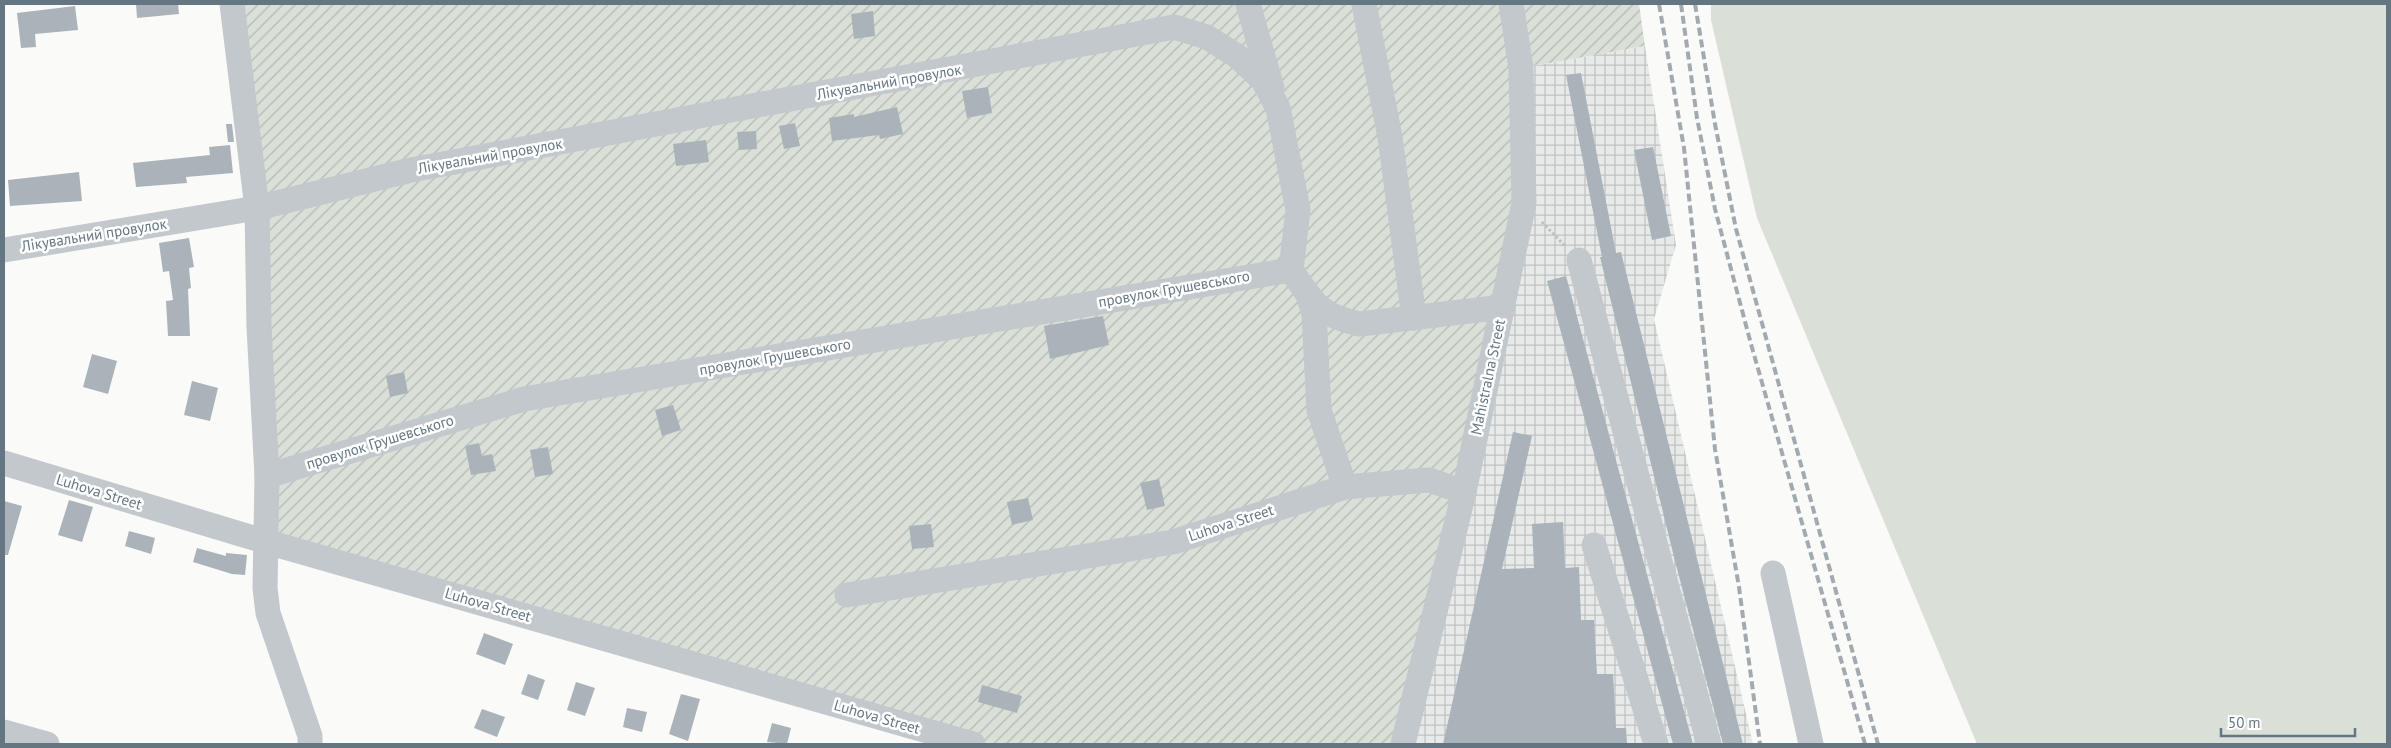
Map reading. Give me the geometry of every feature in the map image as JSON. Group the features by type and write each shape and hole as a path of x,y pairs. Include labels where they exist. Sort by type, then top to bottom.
{"street":[{"path":"232,4 257,208 259,327 267,476 265,588 268,613 310,736 310,744"},
{"path":"1248,4 1278,108 1298,210 1291,270 1308,293 1324,312 1341,320 1360,324 1503,307"},
{"path":"1364,4 1390,137 1414,318"},
{"name":"Mahistralna Street","path":"1403,744 1464,492 1524,203 1521,68 1510,4"},
{"name":"Лікувальний провулок","path":"4,250 257,208 411,170 978,66 1174,27 1207,37 1237,56 1263,80 1278,108"},
{"path":"1579,260 1709,744"},
{"name":"провулок Грушевського","path":"267,476 524,399 1291,270"},
{"path":"1308,293 1314,313 1319,410 1345,487"},
{"name":"Luhova Street","path":"4,463 266,542 973,744"},
{"name":"Luhova Street","path":"847,595 1173,542 1345,487 1429,480 1464,492"},
{"path":"1594,545 1656,744"},
{"path":"1773,573 1811,744"},
{"path":"4,732 47,744"}],"path":[{"path":"1524,203 1579,260"}],"shaded area":[{"path":"232,4 1639,4 1645,46 1521,68 1524,203 1403,744 973,744 267,542"},
{"path":"1711,4 2387,4 2387,744 1977,744 1757,218 1711,20"},
{"path":"1645,46 1676,245 1654,319 1753,744 1403,744 1521,68"}],"building":[{"path":"136,4 178,4 179,14 137,18"},
{"path":"75,6 78,30 35,34 36,47 21,48 17,13"},
{"path":"873,11 875,36 854,39 851,14"},
{"path":"1581,73 1616,253 1621,252 1743,744 1723,744 1675,561 1600,257 1602,257 1566,75"},
{"path":"988,87 992,113 967,118 962,91"},
{"path":"897,107 903,134 880,139 879,135 832,141 829,118 854,114 854,117"},
{"path":"795,123 800,146 784,149 779,126"},
{"path":"226,124 232,124 234,142 228,142"},
{"path":"756,131 757,149 739,150 737,132"},
{"path":"706,140 709,162 676,166 673,144"},
{"path":"230,145 233,173 186,177 187,183 136,187 133,163 210,155 209,147"},
{"path":"1653,147 1671,236 1652,240 1634,150"},
{"path":"79,172 82,201 10,206 8,180"},
{"path":"189,238 194,267 189,268 191,288 188,289 190,336 168,336 166,301 173,300 169,271 163,272 159,243"},
{"path":"1566,276 1693,744 1673,744 1547,281"},
{"path":"1103,316 1109,345 1050,359 1044,326"},
{"path":"92,354 117,361 108,394 83,387"},
{"path":"404,372 408,393 390,397 386,376"},
{"path":"192,381 218,388 210,421 184,415"},
{"path":"673,405 681,430 662,436 655,410"},
{"path":"1513,432 1532,436 1502,569 1534,568 1532,524 1563,522 1565,568 1579,567 1581,620 1594,620 1597,674 1613,674 1616,728 1626,728 1627,744 1443,744"},
{"path":"479,443 482,456 492,454 496,471 471,475 465,446"},
{"path":"548,447 553,474 535,477 530,450"},
{"path":"1159,479 1165,506 1147,510 1140,483"},
{"path":"1028,498 1033,520 1012,525 1007,502"},
{"path":"69,500 93,507 82,542 58,535"},
{"path":"4,501 22,506 8,555 4,555"},
{"path":"931,524 934,547 912,549 909,526"},
{"path":"129,531 155,538 151,554 125,546"},
{"path":"197,548 226,556 226,553 247,555 245,575 232,574 193,562"},
{"path":"484,633 513,644 505,665 476,654"},
{"path":"528,674 545,680 538,700 521,694"},
{"path":"576,682 595,688 585,716 567,710"},
{"path":"982,685 1022,696 1017,713 978,702"},
{"path":"681,694 700,699 688,741 669,734"},
{"path":"627,708 647,712 642,732 623,727"},
{"path":"482,709 505,717 497,737 474,728"},
{"path":"772,723 791,728 787,744 767,742"}],"railway":[{"path":"1659,4 1684,148 1715,449 1739,587 1760,744"},
{"path":"1681,4 1697,118 1715,209 1751,344 1865,744"},
{"path":"1695,4 1715,124 1736,229 1878,744"}]}
